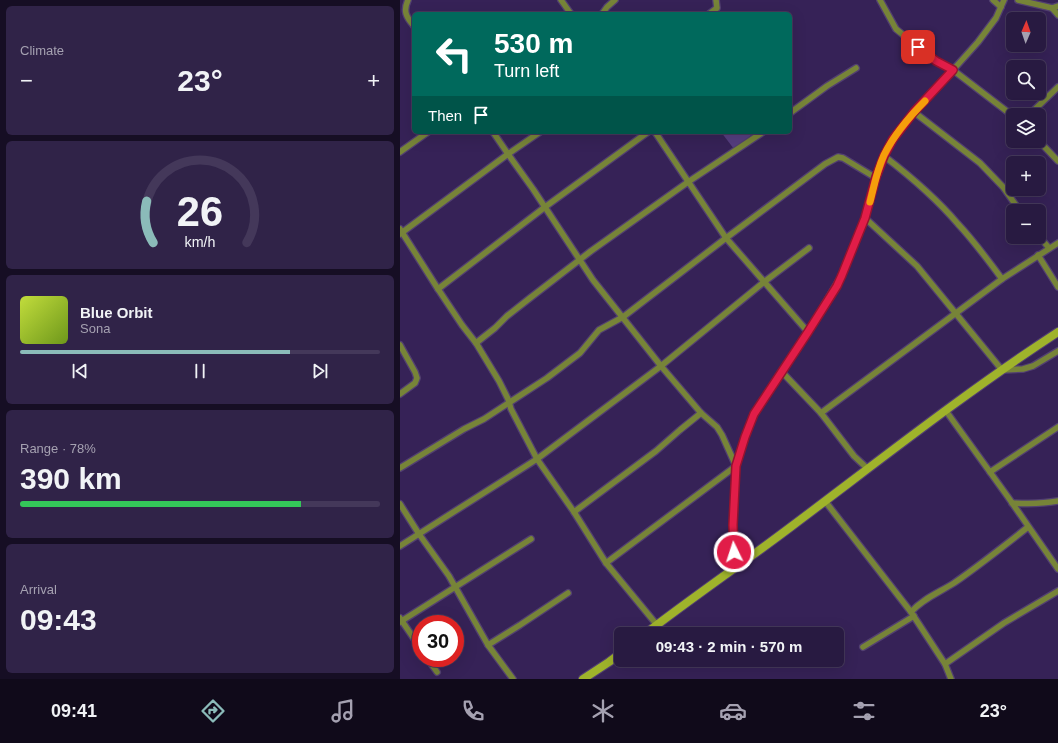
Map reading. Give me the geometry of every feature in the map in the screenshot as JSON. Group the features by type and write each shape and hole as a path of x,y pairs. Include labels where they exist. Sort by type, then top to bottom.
{"street":[{"path":"408,0 406,14 407,18 412,24"},
{"path":"561,0 570,12"},
{"path":"603,12 615,0"},
{"path":"712,12 717,8 716,0"},
{"path":"880,0 896,29 936,61 953,70 1006,111"},
{"path":"993,0 1001,7"},
{"path":"739,564 734,552 733,525 736,466 754,414 837,286 865,218 876,178 884,156 893,139 914,112 978,42 996,18 1004,0"},
{"path":"1018,0 1055,7 1058,15"},
{"path":"792,112 827,86 856,68"},
{"path":"1036,108 1058,87"},
{"path":"914,112 980,163 1003,187 1015,204"},
{"path":"400,152 425,134"},
{"path":"495,134 534,189 593,280 661,366 701,413 717,427 736,466"},
{"path":"537,134 401,232 462,325 476,343 499,381 511,409 537,459 574,512 606,563 657,625"},
{"path":"438,289 545,207 645,134"},
{"path":"656,134 726,238 808,332"},
{"path":"476,343 579,260 688,182 760,134"},
{"path":"1046,148 1058,161"},
{"path":"884,156 903,170 958,223 1002,279"},
{"path":"400,468 464,429 484,419 537,385 580,353 599,330 623,317 825,164 838,157 843,158 876,178"},
{"path":"865,218 917,266 1002,370"},
{"path":"821,413 1002,279 1058,243"},
{"path":"1046,244 1049,248"},
{"path":"400,546 537,459 661,366 764,282 809,248"},
{"path":"1038,256 1058,287"},
{"path":"655,627 1002,370 1058,332"},
{"path":"400,345 417,378 415,384 400,394"},
{"path":"1002,370 1023,369 1032,366 1058,351"},
{"path":"782,372 821,413 854,456 868,469"},
{"path":"946,411 1058,569"},
{"path":"574,512 656,451 701,413"},
{"path":"990,472 1058,426"},
{"path":"606,563 736,466"},
{"path":"1012,503 1044,503 1058,500"},
{"path":"825,501 912,614 945,664 951,679"},
{"path":"400,504 456,587 488,645 513,679"},
{"path":"863,647 912,614 915,607 953,583 1028,527"},
{"path":"412,636 401,620 531,539"},
{"path":"945,664 1004,623 1058,591"},
{"path":"488,645 568,593"},
{"path":"583,679 614,658"},
{"path":"433,667 437,672"}],"shaded area":[{"path":"723,134 753,134 734,149"}],"slow traffic":[{"path":"870,202 876,177 884,156 893,139 914,112 925,101"}],"route":[{"path":"734,552 733,525 736,466 754,414 837,286 865,218 876,177 884,156 893,139 914,112 953,70 936,61 918,47"}]}
